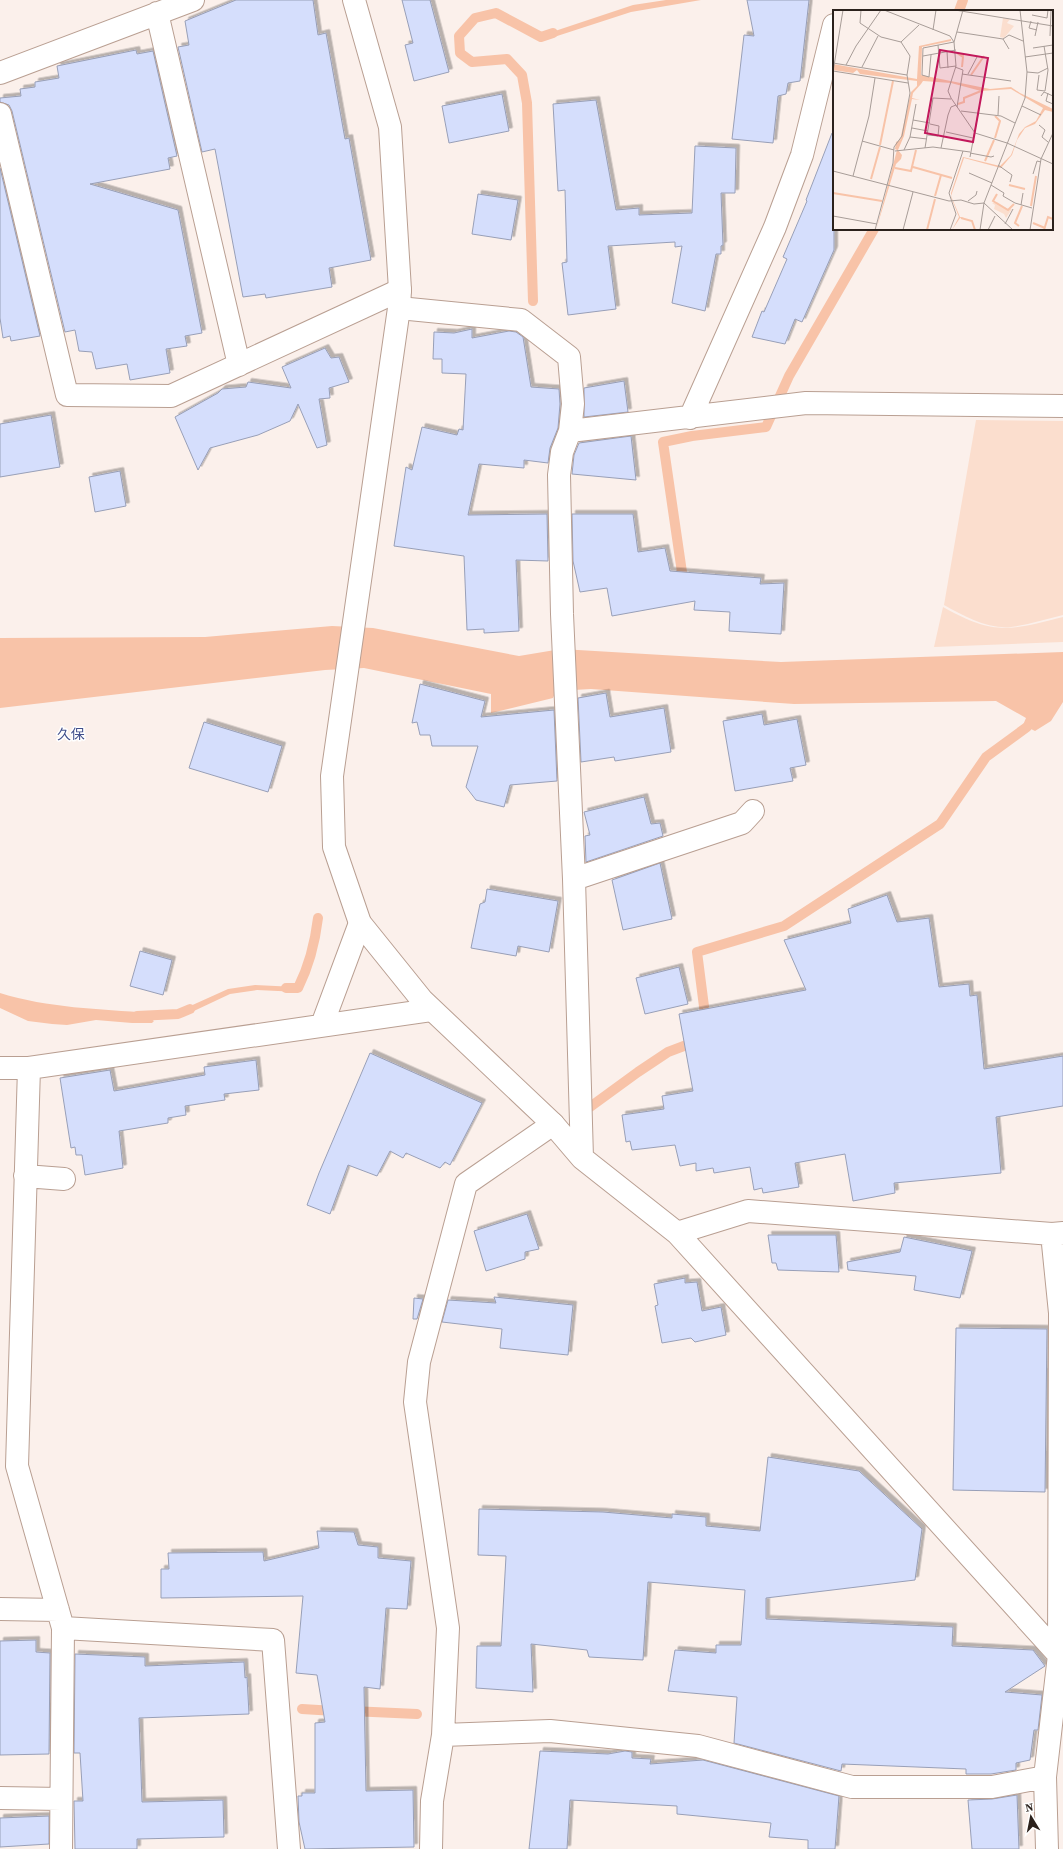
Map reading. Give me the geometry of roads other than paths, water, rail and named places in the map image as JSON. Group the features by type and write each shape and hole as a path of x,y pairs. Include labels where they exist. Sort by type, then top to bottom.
{"street":[{"path":"0,73 193,0"},
{"path":"354,0 390,127 400,299 332,776 334,847 360,923 422,1000 553,1124 582,1158 677,1233 1061,1655"},
{"path":"157,13 239,365"},
{"path":"690,418 775,227 802,155 828,80 833,34"},
{"path":"0,114 67,395 171,396 239,365 400,299 521,320 569,357 573,404 570,431 562,452 559,475 562,614 574,879 582,1158"},
{"path":"570,431 690,418 806,402 1063,406"},
{"path":"574,879 742,823 753,811"},
{"path":"322,1025 360,923"},
{"path":"0,1068 28,1068 432,1010"},
{"path":"28,1068 25,1176 8,1465 61,1619 61,1849"},
{"path":"431,1849 432,1801 443,1735 448,1628 416,1402 419,1362 466,1184 553,1124"},
{"path":"25,1176 64,1179"},
{"path":"677,1233 748,1211 1058,1234 1060,1313 1061,1655 1045,1777 1047,1849"},
{"path":"0,1609 61,1619 274,1640 289,1849"},
{"path":"443,1735 550,1732 698,1746 852,1786 992,1787 1045,1777"},
{"path":"0,1798 61,1799"}],"waterway":[{"path":"959,10 963,0"},
{"path":"533,301 527,103 522,75 507,59 472,62 460,53 459,36 475,18 496,13 541,37 553,33"},
{"path":"684,586 663,442 692,436 766,427 789,376 873,230"},
{"path":"706,1022 697,952 784,926 940,824 986,757 1027,727"},
{"path":"286,988 298,988 302,980 311,954 318,918"},
{"path":"137,1016 178,1014 190,1009"},
{"path":"590,1107 668,1052 697,1041"},
{"path":"302,1709 335,1711"},
{"path":"351,1711 417,1714"}],"district":[{"name":"久保","path":"71,734"}]}
